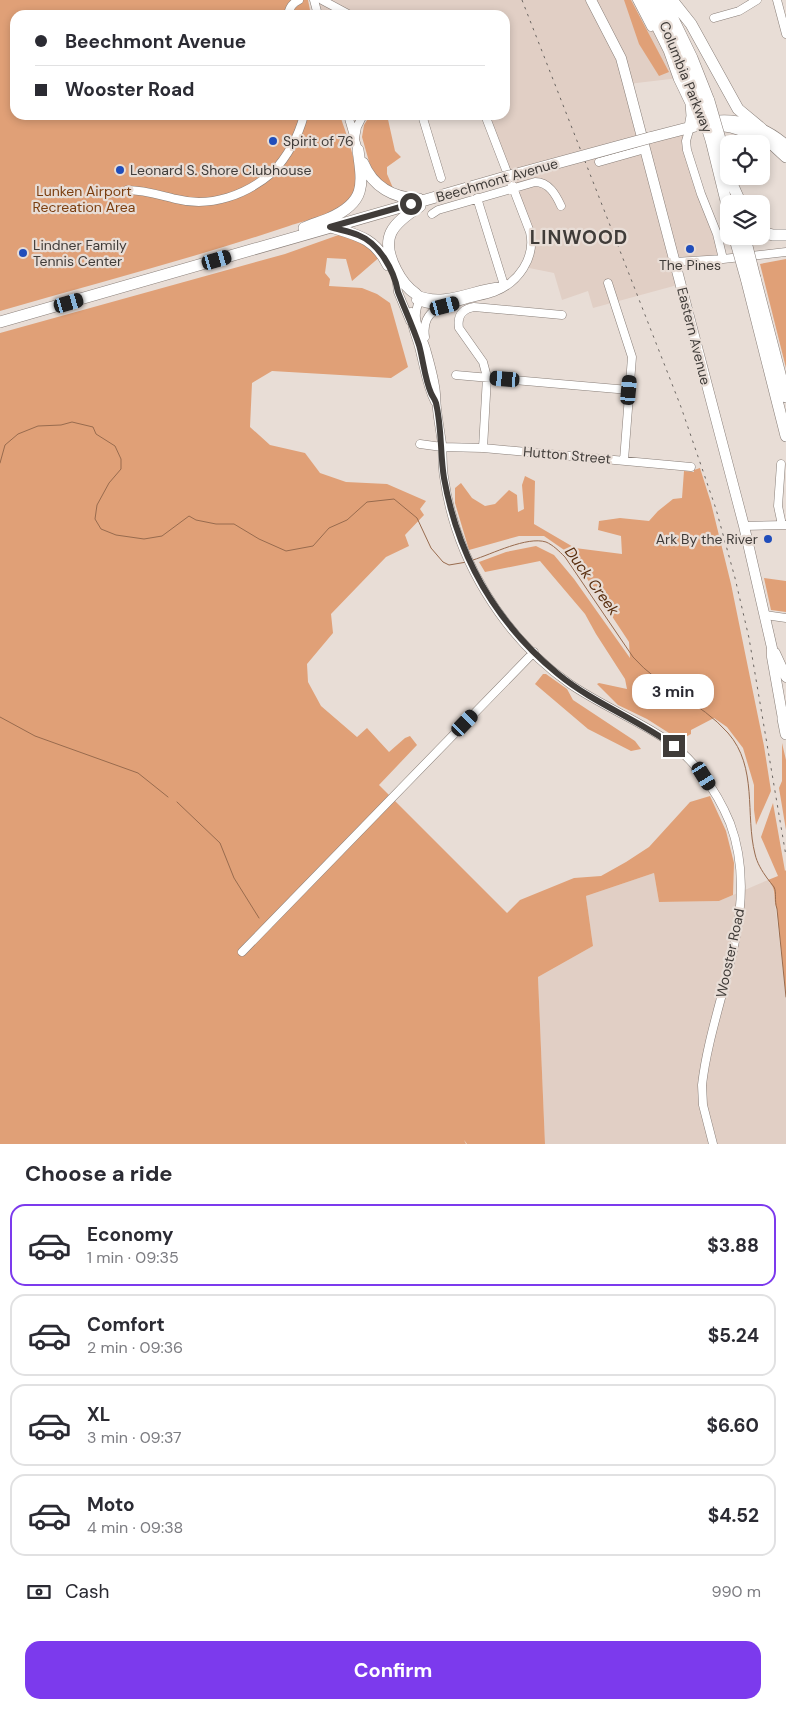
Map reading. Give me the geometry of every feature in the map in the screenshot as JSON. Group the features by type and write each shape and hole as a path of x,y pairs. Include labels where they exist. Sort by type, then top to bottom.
{"highway":[{"path":"644,0 670,50 692,109 690,127"},
{"name":"Columbia Parkway","path":"653,0 704,102"},
{"name":"Columbia Parkway","path":"664,0 692,58 720,150"},
{"path":"672,0 691,24 738,109 762,129"},
{"path":"652,137 677,124 684,118 688,105 687,96"},
{"name":"Beechmont Avenue","path":"0,322 502,178 707,123 750,132 785,151"},
{"name":"Columbia Parkway","path":"716,139 726,195"},
{"path":"356,145 366,172 377,185 396,195 410,199 429,199"},
{"path":"290,239 306,227 346,210 356,200 361,188 362,174 356,145"},
{"path":"417,298 400,278 389,256 387,245 395,225 401,218 429,199"},
{"path":"330,227 357,234 375,246 386,261 396,284 417,298"},
{"path":"770,234 786,235"},
{"path":"742,245 786,436"},
{"path":"750,278 786,397"},
{"path":"784,719 786,734"}],"main road":[{"name":"Eastern Avenue","path":"591,0 621,58 744,526 772,648"},
{"name":"Beechmont Avenue","path":"707,123 732,121 762,129 772,134 785,151"},
{"path":"772,648 786,677"},
{"path":"772,648 784,719"}],"street":[{"path":"289,10 299,0"},
{"path":"322,0 341,10"},
{"path":"637,0 679,78"},
{"path":"714,18 739,11 757,0"},
{"path":"777,0 786,34"},
{"path":"127,190 141,190 188,201 213,201 228,198 247,190 272,173 291,149 302,120"},
{"path":"349,120 356,145"},
{"path":"356,145 357,127 360,120"},
{"path":"424,120 442,178"},
{"path":"426,349 424,323 432,312 445,306 496,292 513,280 524,268 532,248 530,232 487,120"},
{"path":"690,127 686,141 687,150 701,194 717,234 723,259"},
{"path":"599,162 645,149"},
{"path":"432,214 438,210 477,198 536,182 543,183 554,193 561,206"},
{"path":"477,198 504,285"},
{"path":"675,262 786,252"},
{"path":"608,283 632,358 624,460"},
{"path":"396,284 411,322"},
{"path":"417,298 444,299 504,285"},
{"path":"417,298 434,306 445,306"},
{"name":"Wooster Road","path":"417,298 410,314 411,322 419,344 430,392 435,402"},
{"name":"Wooster Road","path":"417,298 416,318 426,349 436,392 435,402 442,447 444,477 460,541 475,574 507,622 534,652 571,684 657,734 686,756 704,776 732,829 740,863 741,909 702,1085 703,1105 713,1144"},
{"path":"482,448 487,377 483,362 458,326 459,317 462,312 469,308 562,315"},
{"path":"456,375 629,390"},
{"name":"Hutton Street","path":"420,444 691,467"},
{"path":"744,526 784,525 778,506 781,464"},
{"path":"765,615 786,618"},
{"path":"242,952 534,652"}],"shaded area":[{"path":"314,0 637,0 679,78 628,84 640,131 649,137 690,127 686,141 723,259 675,262 681,284 593,308 588,291 562,300 554,273 524,267 532,248 487,120 510,120 510,10 317,10"},
{"path":"654,873 659,902 719,901 768,880 773,886 786,997 786,1144 545,1144 538,977 593,946 586,896"}],"green space":[{"name":"Lunken Airport Recreation Area","path":"0,0 308,0 310,10 10,10 10,120 342,120 356,170 356,181 355,191 351,199 331,213 181,260 0,311"},
{"path":"624,0 631,0 669,72 659,76 639,44"},
{"path":"367,120 388,120 395,151 401,157 387,167 387,174 393,188 378,180 370,165 362,137"},
{"path":"347,232 382,255 352,281 346,259 327,258 325,273 330,279 329,286 362,288 377,294 390,303 408,367 391,378 272,371 252,383 250,427 270,445 305,453 320,473 346,482 387,484 426,501 420,509 424,515 405,535 409,546 386,557 331,614 333,633 307,664 308,682 321,706 357,737 367,728 389,752 410,736 417,745 379,785 507,913 520,900 574,878 601,876 626,862 649,847 690,802 710,796 726,831 734,863 733,895 719,901 659,902 654,873 586,896 593,946 538,977 545,1144 467,1144 464,1140 466,1144 0,1144 0,333 285,254"},
{"path":"786,259 786,368 760,264"},
{"path":"700,468 711,503 731,584 764,746 771,791 756,825 754,785 743,748 727,727 714,718 691,730 691,734 680,740 647,719 618,705 597,684 627,689 625,679 585,614 540,561 485,572 479,562 506,552 536,546 554,555 574,579 630,658 629,642 567,552 544,536 519,536 469,550 455,503 455,488 461,483 472,498 485,506 495,504 509,490 517,495 518,512 524,509 522,485 525,476 535,481 534,524 575,548 622,554 621,536 598,530 599,521 620,518 649,521 673,499 682,498 684,471 694,472 694,470"},
{"path":"764,578 786,581 786,612 771,610"},
{"path":"543,674 546,674 567,689 573,700 635,741 641,749 631,751 588,729 535,684"},
{"path":"782,743 786,760 786,830 779,788 782,781"},
{"path":"773,803 786,870 786,997 777,909 773,887 768,880 778,876 761,837"}],"waterway":[{"name":"Duck Creek","path":"0,463 5,445 18,434 38,426 61,425 72,422 93,427 96,434 115,446 121,459 121,469 109,483 97,505 95,519 101,529 116,535 144,539 162,536 189,516 196,520 216,524 234,524 259,539 286,551 313,546 329,528 347,520 367,502 394,499 417,518 431,548 443,562 449,565 467,562"},
{"name":"Duck Creek","path":"473,560 529,541 546,542 551,545 565,557 633,657 655,678 706,712 728,733 737,746 747,776 752,839 758,864 775,889 786,997"},
{"path":"0,717 35,736 138,773 168,797"},
{"path":"177,802 220,843 234,878 259,918"}],"railway":[{"path":"522,0 681,407 716,509 749,638 786,856"}],"place":[{"name":"Spirit of 76","path":"273,141"},
{"name":"Leonard S. Shore Clubhouse","path":"120,170"},
{"name":"The Pines","path":"690,249"},
{"name":"Lindner Family Tennis Center","path":"23,253"},
{"name":"Ark By the River","path":"768,539"}],"district":[{"name":"LINWOOD","path":"579,237"}],"route":[{"path":"411,204 330,227 357,234 375,246 386,261 396,284 419,344 430,392 435,402 442,447 444,477 456,530 468,560 494,605 521,639 539,657 571,684 625,717 651,730 674,746"}]}
